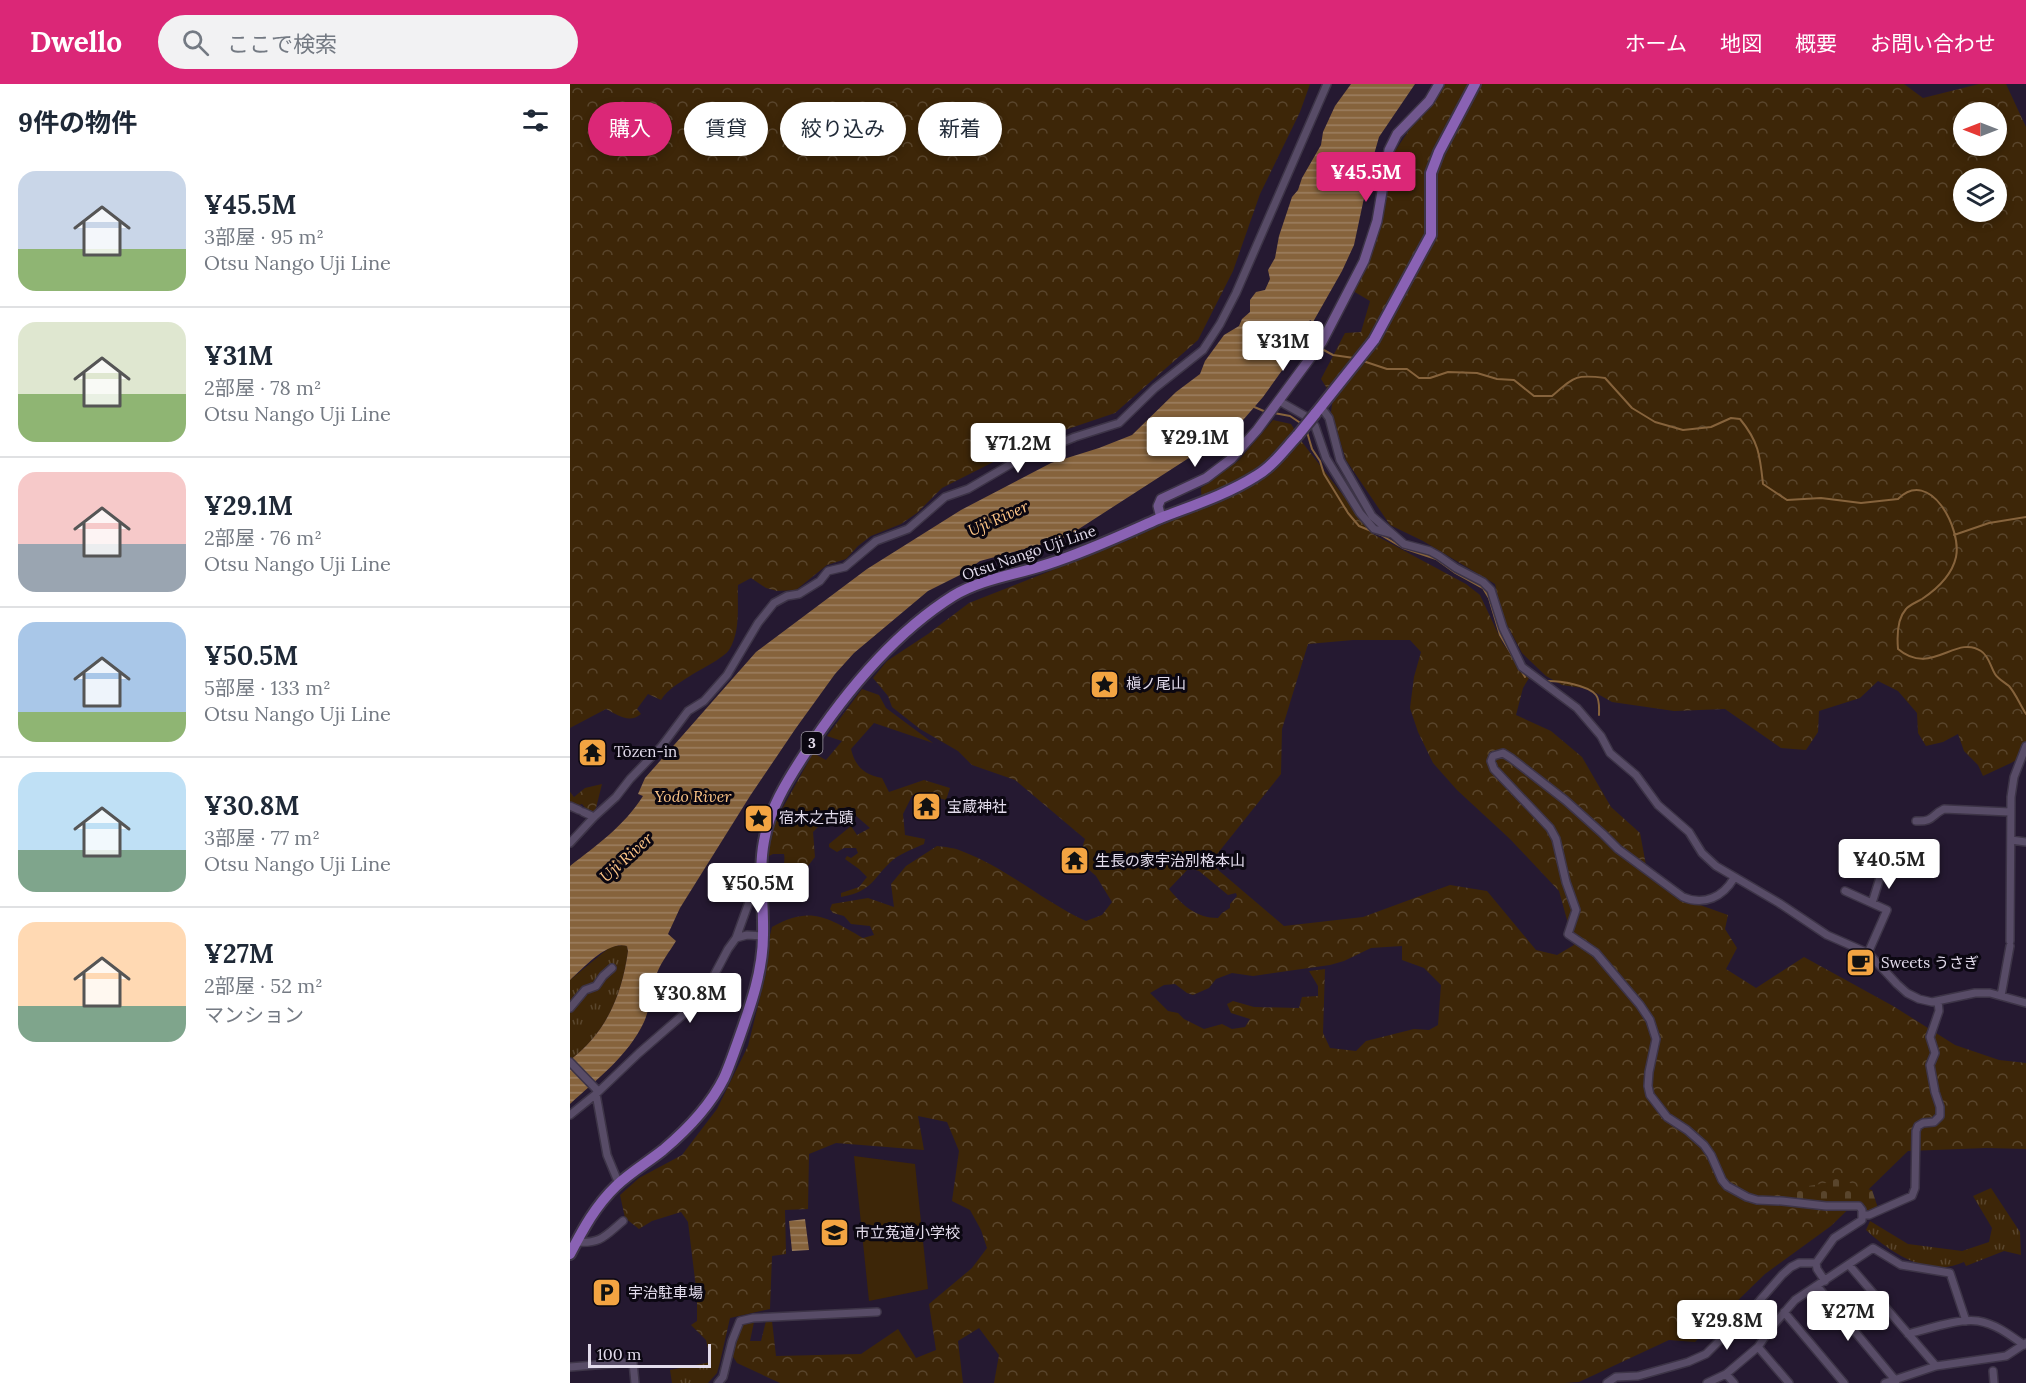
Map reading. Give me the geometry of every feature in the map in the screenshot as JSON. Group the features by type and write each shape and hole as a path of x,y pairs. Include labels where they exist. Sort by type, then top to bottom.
{"main road":[{"name":"Otsu Nango Uji Line","path":"570,1254 585,1225 603,1200 619,1184 683,1132 705,1110 725,1077 747,1017 760,966 764,936 761,877 764,837 773,812 795,769 823,725 880,657 912,628 954,596 986,580 1048,564 1222,494 1257,476 1272,464 1352,368 1388,316 1431,235 1431,173 1439,152 1475,84"}],"street":[{"path":"571,838 616,797 630,778 661,747 688,711 705,701 727,675 758,622 774,603 787,596 799,594 820,581 828,571 845,567 876,541 908,528 945,497 968,489 1016,461 1075,437 1119,423 1155,388 1203,350 1236,293 1327,84"},
{"path":"1161,518 1158,506 1161,499 1206,478 1231,459 1277,404 1322,342 1364,261 1377,221 1389,150 1397,134 1429,101 1439,84"},
{"path":"1277,404 1309,418 1315,426 1326,458 1360,513 1374,529 1384,534 1392,534"},
{"path":"1318,411 1329,418 1340,460 1372,516 1404,544 1439,555 1456,568 1483,582 1491,590 1503,628 1522,667 1577,708 1600,736 1610,753 1636,775 1658,805 1689,832 1702,853 1716,866 1779,903 1827,936 1868,953 1907,993 1919,999 1938,1001 1975,993 1990,993 2026,1003"},
{"path":"2001,996 2010,943 2010,812 2014,777 2026,746"},
{"path":"1607,1383 1616,1377 1638,1376 1688,1362 1706,1354 1722,1338 1742,1329 1748,1314 1791,1267 1799,1263 1816,1263 1834,1238 1862,1220 1863,1215 1859,1206 1826,1206 1757,1200 1747,1197 1722,1180 1712,1155 1704,1144 1661,1111 1650,1095 1648,1086 1656,1039 1650,1020 1596,953 1568,934 1576,910 1566,882 1556,839 1550,828 1494,769 1491,761 1493,756 1503,753 1511,758 1565,800 1618,849 1683,897 1691,900 1716,898 1727,889 1734,878"},
{"path":"570,806 594,817"},
{"path":"1916,821 1926,822 1933,819 1937,812 1944,809 2010,812"},
{"path":"2011,840 2025,841"},
{"path":"1872,903 1883,868"},
{"path":"570,1115 685,1013 711,981 736,938 757,880 761,877"},
{"path":"1845,891 1887,910 1868,953"},
{"path":"736,938 764,936"},
{"path":"570,1008 585,990 596,986 612,968"},
{"path":"1863,1215 1887,1208 1912,1196 1916,1131 1918,1126 1934,1122 1940,1116 1930,1065 1935,1053 1930,1037 1939,1011 1938,1001"},
{"path":"570,1062 596,1090 607,1155 619,1184"},
{"path":"576,1242 592,1243 603,1238 623,1221"},
{"path":"1707,1383 1726,1374 1758,1347 1795,1300 1873,1248 1901,1265 1950,1274 1966,1321"},
{"path":"1816,1263 1825,1281"},
{"path":"1849,1265 1936,1366"},
{"path":"1817,1286 1896,1381"},
{"path":"732,1383 720,1380 740,1321 753,1318 877,1312"},
{"path":"1784,1312 1844,1383"},
{"path":"1886,1383 1936,1366 1992,1364 2025,1344 1990,1324 1979,1321 1966,1321 1908,1334"},
{"path":"1758,1347 1789,1383"},
{"path":"570,1367 633,1362 635,1383"},
{"path":"1992,1364 1994,1383"},
{"path":"1726,1374 1734,1383"}],"green space":[{"path":"570,84 1310,84 1300,112 1260,194 1233,271 1198,340 1115,413 1041,438 942,488 917,513 901,524 871,536 846,559 827,565 796,590 777,591 766,588 751,578 738,585 737,627 733,643 726,653 674,686 661,700 648,694 637,709 641,714 637,717 624,718 606,709 570,728"},
{"path":"1440,84 1904,84 1923,98 1979,84 2006,84 2026,127 2026,751 2011,763 1983,776 1978,765 1964,751 1958,734 1943,742 1926,746 1918,733 1917,713 1898,691 1878,681 1860,698 1819,711 1818,732 1806,750 1781,748 1725,709 1674,711 1612,702 1589,689 1562,685 1546,676 1522,653 1502,615 1495,584 1423,541 1390,525 1346,460 1331,412 1333,398 1321,379 1345,333 1361,332 1370,301 1353,291 1395,151"},
{"path":"1273,420 1291,424 1302,442 1373,534 1466,584 1480,595 1503,644 1529,678 1523,688 1516,715 1551,731 1582,757 1611,807 1640,833 1648,876 1684,902 1728,915 1725,929 1737,948 1726,969 1756,988 1804,957 1893,1006 1955,1045 1999,1060 2026,1063 2026,1149 1908,1151 1831,1226 1765,1274 1695,1342 1669,1340 1579,1382 994,1383 999,1355 979,1328 958,1341 963,1383 780,1383 737,1363 732,1355 742,1325 754,1322 750,1341 761,1341 766,1321 772,1321 776,1356 861,1354 898,1329 916,1358 936,1350 929,1304 972,1268 987,1248 981,1230 970,1210 952,1201 959,1151 947,1122 918,1116 924,1150 836,1143 809,1154 808,1209 785,1210 786,1254 772,1256 770,1309 730,1318 720,1362 711,1362 706,1340 691,1325 697,1321 697,1296 688,1222 681,1212 652,1221 639,1229 625,1218 620,1195 639,1178 682,1155 717,1109 748,1046 766,973 768,943 772,927 786,920 809,916 829,920 863,938 874,935 870,926 851,924 844,916 833,913 830,909 832,904 868,898 894,907 891,884 906,866 937,846 958,850 996,867 1055,905 1086,921 1102,915 1112,902 1096,876 1078,860 1085,839 1015,780 972,765 958,751 920,729 892,707 888,696 873,678 887,661 969,603 1126,541 1202,507 1201,488 1239,460","holes":["1353,640 1410,640 1421,652 1414,677 1410,708 1418,732 1433,763 1457,790 1510,839 1559,891 1574,945 1557,955 1536,950 1487,891 1450,885 1363,917 1284,926 1210,863 1281,774 1282,729 1308,644","1189,868 1199,871 1228,895 1236,893 1237,896 1230,904 1230,908 1218,918 1203,916 1190,910 1169,889","1402,946 1402,960 1424,968 1441,985 1438,1025 1429,1030 1414,1029 1366,1041 1356,1051 1330,1048 1323,1033 1325,969 1309,971 1318,986 1318,996 1302,997 1299,1008 1254,1007 1233,1001 1227,1004 1231,1013 1250,1019 1245,1027 1232,1029 1222,1024 1204,1029 1184,1019 1178,1013 1168,1011 1150,993 1164,985 1175,984 1193,995 1209,988 1216,979 1232,973 1253,976 1330,965 1371,948"]},
{"path":"862,689 879,695 886,708 933,743 874,723 851,749 861,769 870,775 882,778 889,792 924,780 950,788 946,800 920,793 912,796 903,814 905,835 925,839 924,844 894,859 872,883 860,891 841,897 841,893 859,887 867,877 845,859 847,856 851,858 858,853 856,848 844,848 837,852 829,847 829,844 851,826 857,835 870,828 846,807 828,817 813,832 815,857 800,876 783,878 784,854 773,854 767,857 776,820 813,753 826,760 842,741 827,736"},
{"path":"602,784 595,812 587,810 582,804 576,806 570,804 570,792 574,797 585,788"},
{"path":"627,946 628,951 617,998 603,1025 583,1049 570,1060 570,980 610,947"},
{"path":"854,1156 915,1164 928,1289 869,1301"},
{"path":"1842,1176 1854,1186 1872,1190 1878,1208 1867,1212 1861,1202 1799,1200 1790,1193 1797,1188 1826,1183"},
{"path":"1991,1188 2020,1232 2021,1255 2004,1251 1966,1266 1964,1262 1938,1267 1924,1265 1899,1255 1866,1230 1870,1221 1908,1244 1962,1251 1989,1242 1992,1228 1973,1196"},
{"path":"720,1362 717,1373 708,1383 672,1383 670,1370"}],"water":[{"name":"Yodo River","path":"1351,84 1415,84 1379,137 1354,245 1342,271 1313,322 1310,320 1304,331 1308,334 1263,397 1237,427 1071,534 1061,539 980,561 960,575 928,591 854,653 835,674 796,728 750,796 680,908 668,934 676,941 657,973 646,1016 637,1034 621,1056 570,1104 570,1060 593,1038 610,1012 617,998 628,951 627,946 619,945 604,951 570,980 570,866 610,834 636,807 643,796 638,794 645,778 756,652 867,569 961,510 1051,463 1132,435 1176,392 1200,374 1205,361 1224,335 1239,326 1242,319 1250,312 1250,300 1256,292 1265,290 1270,279 1268,270 1275,258 1279,236 1292,197 1298,190 1302,178 1321,145 1323,132 1335,106"},
{"path":"805,1219 809,1250 792,1251 789,1221"}],"waterway":[{"path":"1302,337 1315,345"},
{"path":"1320,348 1333,355 1354,358"},
{"path":"1363,361 1387,369 1407,369 1419,378 1430,378 1448,372 1477,373 1497,379 1514,380 1534,396 1552,396 1575,378 1587,376 1605,378 1632,408 1655,422 1683,430 1711,427 1731,418 1740,419 1758,450 1763,484 1787,500 1821,498 1861,503 1898,499 1910,491 1921,491 1932,496 1949,518 1957,545 1956,557 1943,581 1903,613 1898,628 1898,649 1921,659 1962,647 1972,647 1981,651 1988,658 1996,676 2009,686 2026,714"},
{"path":"1252,406 1266,412"},
{"path":"1274,413 1290,416 1302,424"},
{"path":"1307,432 1324,474 1348,513 1359,526 1403,548 1436,559 1483,588 1489,598 1500,635 1525,677"},
{"path":"1954,535 1989,523 2026,517"},
{"path":"1548,681 1574,684 1592,692 1598,699 1599,715"}],"place":[{"name":"槇ノ尾山","path":"1105,684"},
{"name":"Tōzen-in","path":"593,752"},
{"name":"宝蔵神社","path":"926,807"},
{"name":"宿木之古蹟","path":"758,818"},
{"name":"生長の家宇治別格本山","path":"1074,861"},
{"name":"Sweets うさぎ","path":"1860,963"},
{"name":"市立菟道小学校","path":"834,1233"},
{"name":"宇治駐車場","path":"607,1293"}],"water label":[{"name":"Uji River","path":"998,518"},
{"name":"Uji River","path":"626,857"}]}
